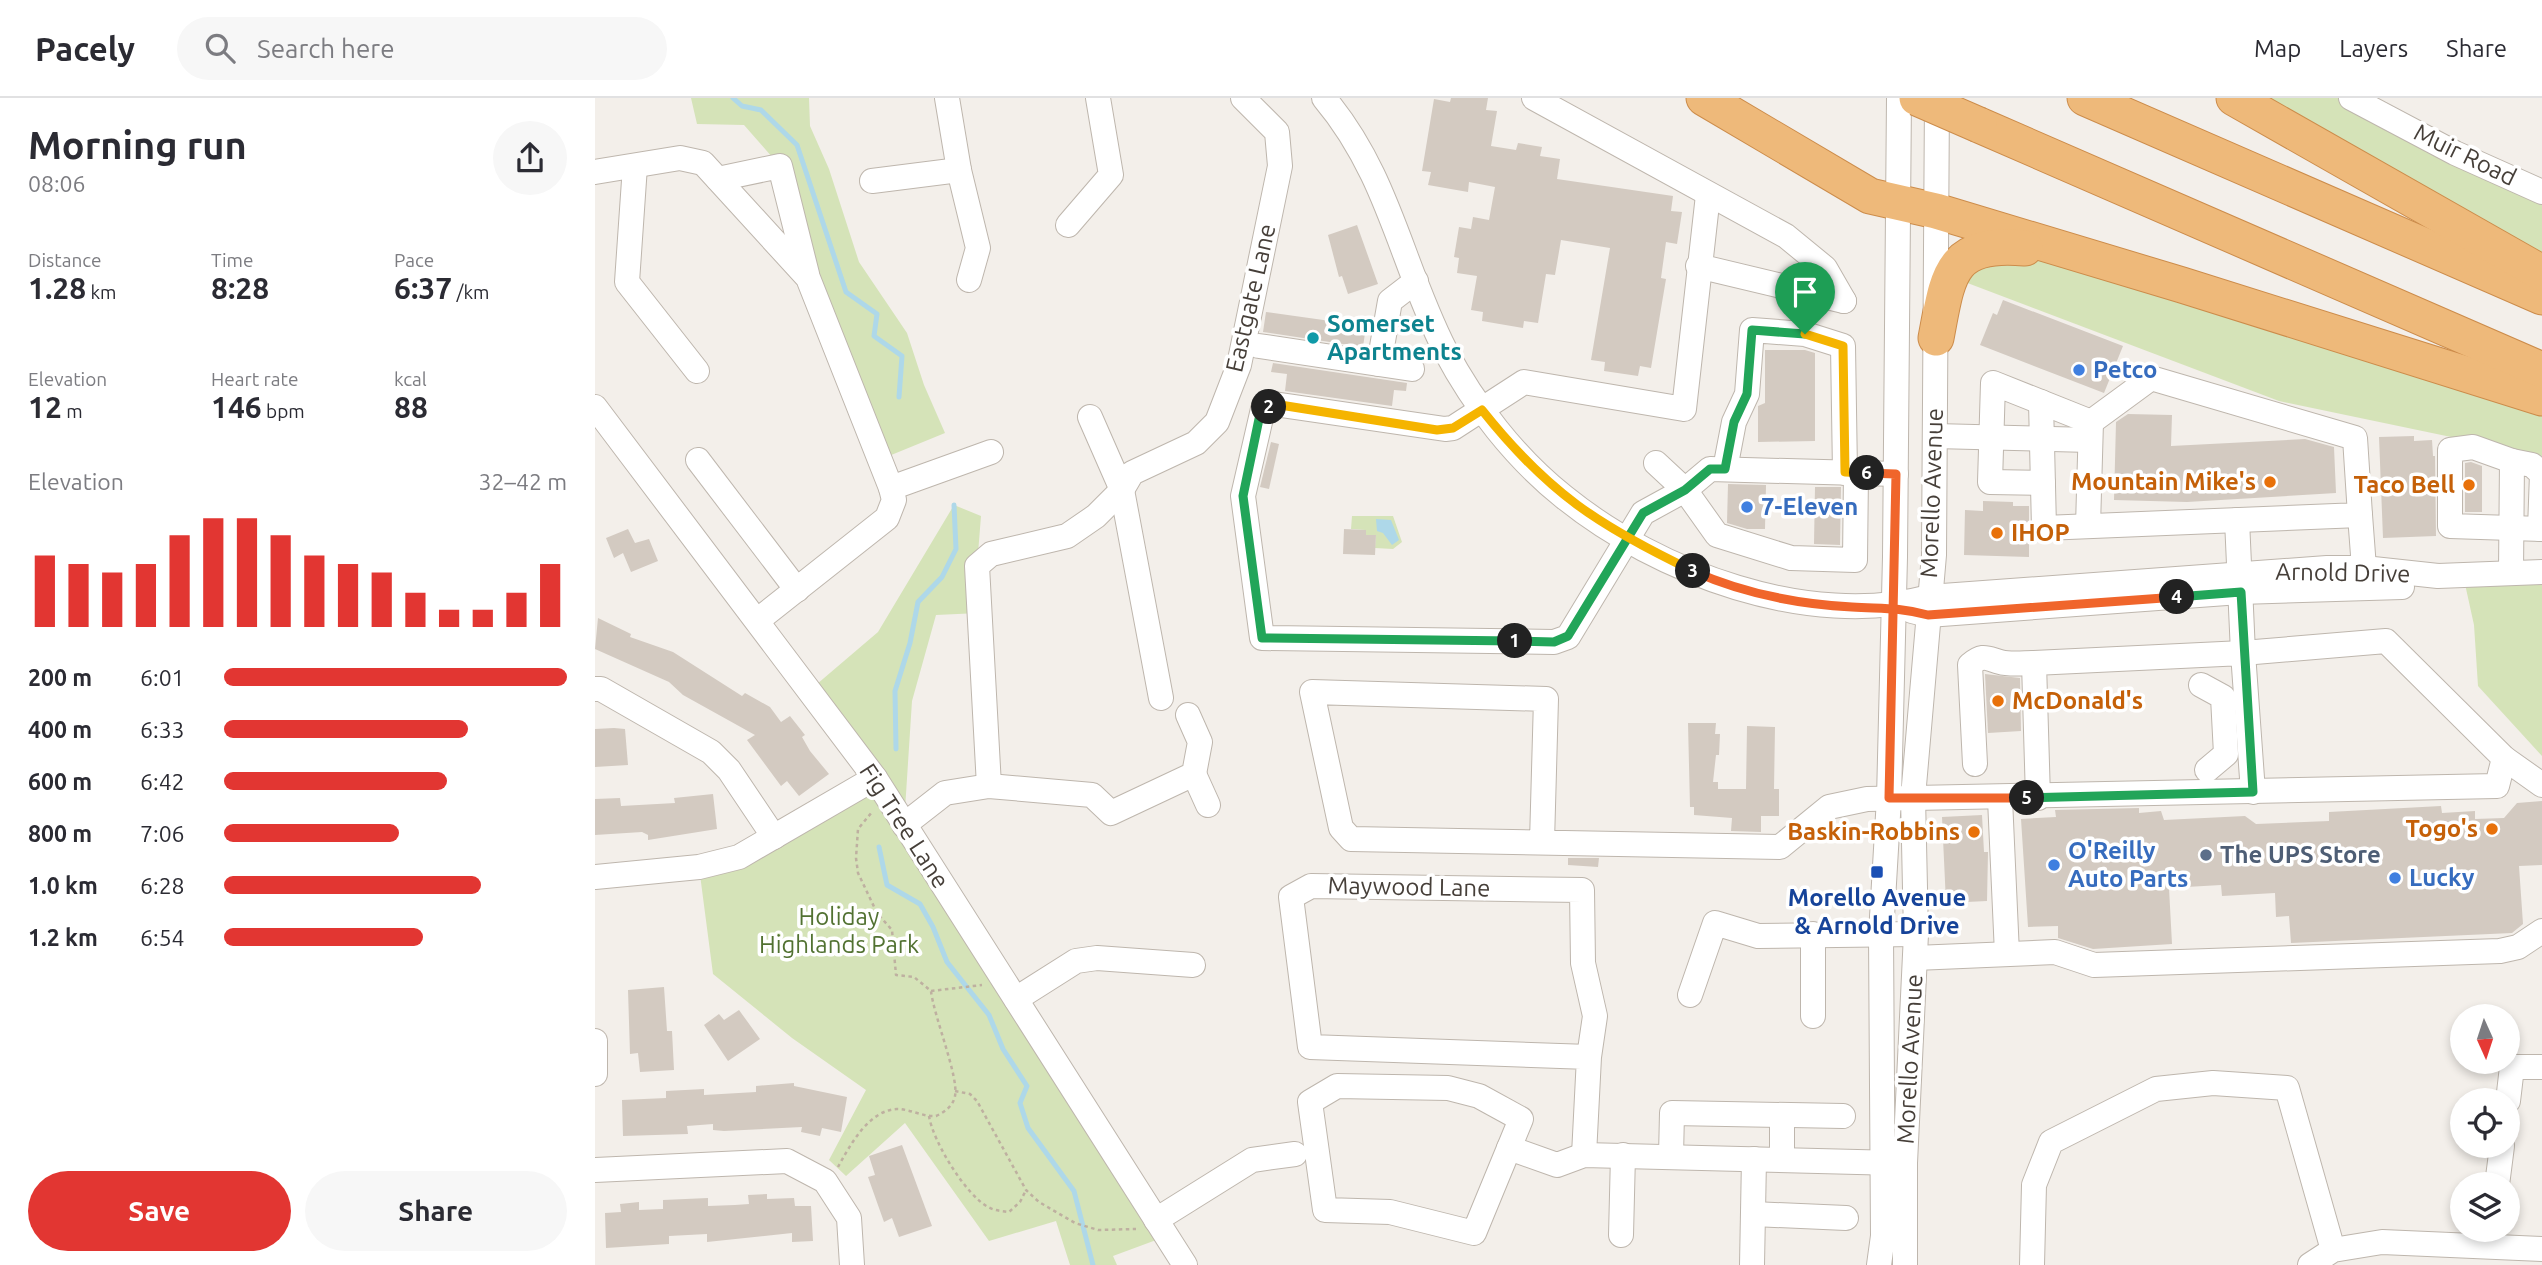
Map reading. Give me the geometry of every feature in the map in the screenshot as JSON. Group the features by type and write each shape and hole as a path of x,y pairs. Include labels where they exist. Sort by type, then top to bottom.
{"highway":[{"path":"1704,98 1870,195 1936,211 2542,398"},
{"path":"1917,98 2542,370"},
{"path":"2085,98 2542,297"},
{"path":"2234,98 2542,273"},
{"path":"1935,338 1949,276 1960,261 1980,249 2002,246 2061,250"}],"street":[{"path":"947,98 959,170 978,248 969,280"},
{"path":"1068,225 1111,175 1098,98"},
{"name":"Eastgate Lane","path":"989,786 977,566 991,554 1067,536 1096,516 1122,490 1132,472 1196,443 1216,422 1239,366 1280,166 1277,132 1243,98"},
{"path":"1534,98 1786,236 1825,268 1844,301 1698,266"},
{"name":"Morello Avenue","path":"1879,1265 1894,1163 1916,946 1901,797 1894,606 1899,98"},
{"name":"Morello Avenue","path":"1905,1265 1894,1163 1881,934 1934,555 1937,98"},
{"name":"Muir Road","path":"2351,98 2455,153 2542,192"},
{"name":"Arnold Drive","path":"1330,100 1381,186 1444,349 1482,410 1507,442 1562,496 1628,540 1697,573 1760,594 1853,607 1928,606 2240,583 2364,568 2438,576 2542,572"},
{"path":"595,172 680,158 703,163 808,278"},
{"path":"635,166 627,282 697,371"},
{"path":"718,179 780,166 808,278 894,500 887,518 758,620"},
{"path":"872,181 959,170"},
{"path":"1708,195 1684,409 1524,382 1453,428 1437,430 1274,404 1263,409 1243,496 1262,638 1554,642 1568,636 1643,513 1685,490 1710,469 1896,474"},
{"path":"1379,364 1389,301 1416,281"},
{"path":"1656,463 1685,490 1717,535 1791,558 1855,560 1843,346 1805,334 1752,330 1747,394 1734,422 1725,469"},
{"path":"1259,346 1412,369"},
{"path":"1935,436 2042,438 2090,431 2151,378 2354,438 2364,568"},
{"path":"2043,483 1990,482 1993,383 2041,402 2090,431"},
{"path":"2041,402 2044,528 2360,515"},
{"name":"Fig Tree Lane","path":"595,407 758,620 881,788 1185,1265"},
{"path":"1090,418 1122,490 1161,698"},
{"path":"2088,526 2090,431"},
{"path":"2473,447 2512,461 2532,466 2542,474 2541,529 2450,526 2450,450 2473,447"},
{"path":"891,488 991,452"},
{"path":"698,460 797,590"},
{"path":"2511,572 2512,461"},
{"path":"2237,520 2253,792"},
{"name":"Arnold Drive","path":"2240,583 2511,582 2542,585"},
{"path":"1975,764 1970,665 1979,658 1988,656 2000,662 2034,663 2243,653 2386,641 2504,758 2542,785"},
{"path":"2034,663 2038,798"},
{"path":"2201,685 2224,697 2227,754 2207,770"},
{"path":"595,690 601,689 711,752 729,770 774,837"},
{"path":"1542,842 1546,699 1312,692 1341,828 1351,839 1780,847 1829,807 1901,797 2000,799 2497,786 2504,758"},
{"path":"1188,715 1200,742 1194,774 1208,805"},
{"path":"904,825 945,793 989,786 1092,795 1111,813 1194,774"},
{"path":"595,877 699,867 739,857 774,837 881,788"},
{"path":"2000,799 2007,954"},
{"name":"Maywood Lane","path":"1584,1155 1589,1057 1595,1016 1583,963 1582,890 1311,886 1291,897 1310,1047 1589,1057"},
{"path":"1690,995 1715,923 1758,936 1881,934 1916,946 2007,954 2055,953 2094,965 2500,951 2518,947 2542,931"},
{"path":"1813,934 1813,1016"},
{"path":"1016,999 1076,961 1097,958 1192,965"},
{"path":"595,1041 595,1074"},
{"path":"2510,1088 2512,1067 2542,1067"},
{"path":"2032,1265 2034,1185 2051,1142 2155,1089 2213,1083 2287,1088 2333,1250"},
{"path":"1337,1086 1448,1088 1479,1096 1521,1119 1509,1148 1474,1233 1390,1212 1325,1210 1310,1102 1337,1086"},
{"path":"1671,1156 1672,1113 1843,1116"},
{"path":"1782,1115 1782,1160"},
{"path":"1509,1148 1557,1165 1584,1155 1894,1163"},
{"path":"1156,1220 1251,1160 1294,1154"},
{"path":"1621,1235 1623,1155"},
{"path":"1752,1265 1754,1158"},
{"path":"595,1170 787,1161 825,1181 849,1218 852,1265"},
{"path":"1753,1214 1846,1218"},
{"path":"2310,1265 2333,1250 2382,1242 2450,1239"},
{"path":"2518,1242 2542,1249"}],"path":[{"path":"828,1186 848,1149 869,1122 896,1109 929,1116 943,1113 949,1108 955,1091 931,991 914,977 897,975 892,930 877,913 858,873 858,829 881,788"},
{"path":"931,991 972,987"},
{"path":"955,1091 970,1094 977,1101 1026,1190 1039,1202 1075,1223 1090,1228 1136,1229 1156,1220"},
{"path":"929,1116 931,1129 940,1147 966,1185 985,1206 1009,1212 1020,1202 1026,1190"}],"green space":[{"path":"691,98 809,98 810,126 829,169 859,262 907,333 924,385 945,433 879,460 780,166 744,125 697,124"},
{"path":"2234,98 2351,98 2542,192 2542,273"},
{"path":"2002,246 2542,398 2542,456 2279,401 1949,276"},
{"name":"Holiday Highlands Park","path":"954,505 981,516 977,566 979,613 936,615 912,701 904,825 1167,1236 1113,1256 1117,1265 1070,1265 1056,1221 989,1241 905,1123 846,1176 829,1160 866,1090 792,1038 713,974 699,867 875,779 810,690 878,632"},
{"path":"1352,516 1393,516 1402,542 1393,549 1375,548 1376,535 1366,535 1365,530 1351,529"},
{"path":"2511,582 2542,585 2542,756 2478,686 2474,625 2465,584"}],"water":[{"path":"1376,519 1391,520 1399,540 1392,545 1383,533 1377,531"}],"building":[{"path":"1451,98 1488,98 1486,110 1497,111 1491,146 1516,150 1518,143 1542,147 1540,156 1560,159 1557,179 1673,196 1671,211 1682,212 1677,244 1666,242 1661,278 1666,279 1651,368 1640,366 1638,376 1604,371 1605,362 1591,360 1610,248 1561,240 1555,275 1546,274 1538,323 1524,321 1523,328 1482,321 1483,312 1471,310 1477,276 1457,273 1459,258 1454,257 1459,227 1471,229 1473,217 1489,220 1495,187 1469,182 1468,192 1428,185 1431,172 1422,171 1434,99 1450,102"},
{"path":"1357,225 1378,284 1348,294 1342,276 1339,277 1328,235"},
{"name":"Petco","path":"2003,300 2123,346 2104,393 1980,345 1993,313 1997,315"},
{"path":"1266,312 1366,326 1363,347 1263,332"},
{"path":"1765,350 1805,350 1815,353 1815,441 1758,442 1758,406 1765,403"},
{"path":"1273,363 1407,383 1406,391 1394,390 1392,406 1285,391 1287,374 1271,372"},
{"path":"2128,414 2172,415 2171,446 2305,439 2334,447 2336,493 2187,502 2114,500 2116,422"},
{"path":"2414,436 2414,441 2432,440 2435,456 2436,536 2383,538 2379,437"},
{"path":"1271,442 1279,444 1269,489 1260,487"},
{"path":"2465,463 2482,466 2482,512 2465,512"},
{"name":"7-Eleven","path":"1728,484 1766,485 1765,529 1747,529 1727,523"},
{"name":"7-Eleven","path":"1815,487 1841,487 1840,545 1814,544"},
{"name":"IHOP","path":"1983,501 2013,502 2013,506 2029,506 2029,557 1964,555 1965,510 1983,511"},
{"path":"628,529 635,543 649,539 658,561 631,572 623,553 614,558 606,538"},
{"path":"1344,529 1366,530 1366,535 1376,535 1375,555 1343,554"},
{"path":"598,618 631,634 630,637 673,652 742,696 745,693 770,707 781,722 790,716 805,735 802,737 810,751 829,774 799,796 787,781 781,786 747,740 755,735 683,695 669,682 595,649"},
{"name":"McDonald's","path":"1985,674 2020,678 2021,731 1988,733"},
{"path":"1688,723 1716,723 1715,734 1720,734 1719,755 1716,755 1713,782 1718,782 1718,789 1746,789 1747,726 1775,727 1774,789 1779,789 1779,816 1761,816 1761,832 1731,831 1732,818 1694,815 1694,807 1690,807"},
{"path":"595,729 625,729 628,765 595,767"},
{"path":"713,794 717,829 648,840 648,835 642,832 595,835 595,799 620,798 621,806 675,803 674,798"},
{"path":"2542,801 2542,865 2519,866 2523,924 2512,933 2291,943 2289,916 2276,917 2275,893 2222,896 2221,885 2169,888 2172,944 2093,949 2058,938 2058,926 2028,927 2021,819 2056,817 2055,810 2139,808 2139,813 2161,811 2164,820 2245,816 2256,824 2329,821 2329,812 2441,806 2442,813 2475,811 2475,819 2504,818 2517,803"},
{"path":"1982,815 1984,852 1988,852 1987,901 1946,903 1942,817"},
{"path":"1568,858 1599,858 1598,867 1568,865"},
{"path":"664,987 667,1031 672,1031 674,1070 640,1072 638,1053 630,1054 628,990"},
{"path":"739,1010 760,1039 728,1061 704,1025 719,1014 724,1020"},
{"path":"794,1083 794,1086 847,1097 841,1132 822,1128 820,1136 801,1132 802,1127 724,1131 713,1130 713,1124 687,1126 688,1134 623,1136 622,1100 666,1098 666,1091 704,1089 704,1095 756,1092 756,1086"},
{"path":"902,1145 932,1226 899,1237 892,1218 884,1222 868,1177 875,1175 869,1156"},
{"path":"767,1194 767,1199 794,1198 795,1206 811,1206 813,1241 792,1242 792,1233 707,1242 707,1234 669,1236 669,1244 606,1248 605,1213 621,1212 620,1204 639,1202 639,1210 663,1209 663,1200 708,1198 708,1206 735,1205 749,1204 748,1195"}],"waterway":[{"path":"733,98 742,106 761,110 797,145 846,292 877,314 874,336 902,356 899,397"},
{"path":"896,749 895,691 910,643 918,602 942,577 956,549 954,505"},
{"path":"879,847 887,885 920,904 947,962 989,1015 1003,1049 1027,1086 1020,1103 1028,1128 1074,1191 1093,1265"}],"place":[{"name":"Somerset Apartments","path":"1313,338"},
{"name":"Petco","path":"2079,370"},
{"name":"Mountain Mike's","path":"2270,482"},
{"name":"Taco Bell","path":"2469,485"},
{"name":"7-Eleven","path":"1747,507"},
{"name":"IHOP","path":"1997,533"},
{"name":"McDonald's","path":"1998,701"},
{"name":"Togo's","path":"2492,829"},
{"name":"Baskin-Robbins","path":"1974,832"},
{"name":"The UPS Store","path":"2206,855"},
{"name":"O'Reilly Auto Parts","path":"2054,865"},
{"name":"Morello Avenue & Arnold Drive","path":"1877,872"},
{"name":"Lucky","path":"2395,878"}],"route":[{"path":"1805,334 1752,330 1747,394 1734,422 1725,469 1710,469 1685,490 1643,513 1628,540 1568,636 1554,642 1262,638 1243,496 1263,409 1274,404 1437,430 1453,428 1482,410 1522,457 1562,496 1593,519 1628,540 1697,573 1760,594 1853,607 1894,606 1928,615 2241,592 2253,792 2000,799 1889,798 1891,715 1894,606 1895,573 1896,474 1845,472 1843,346 1805,334"}]}
